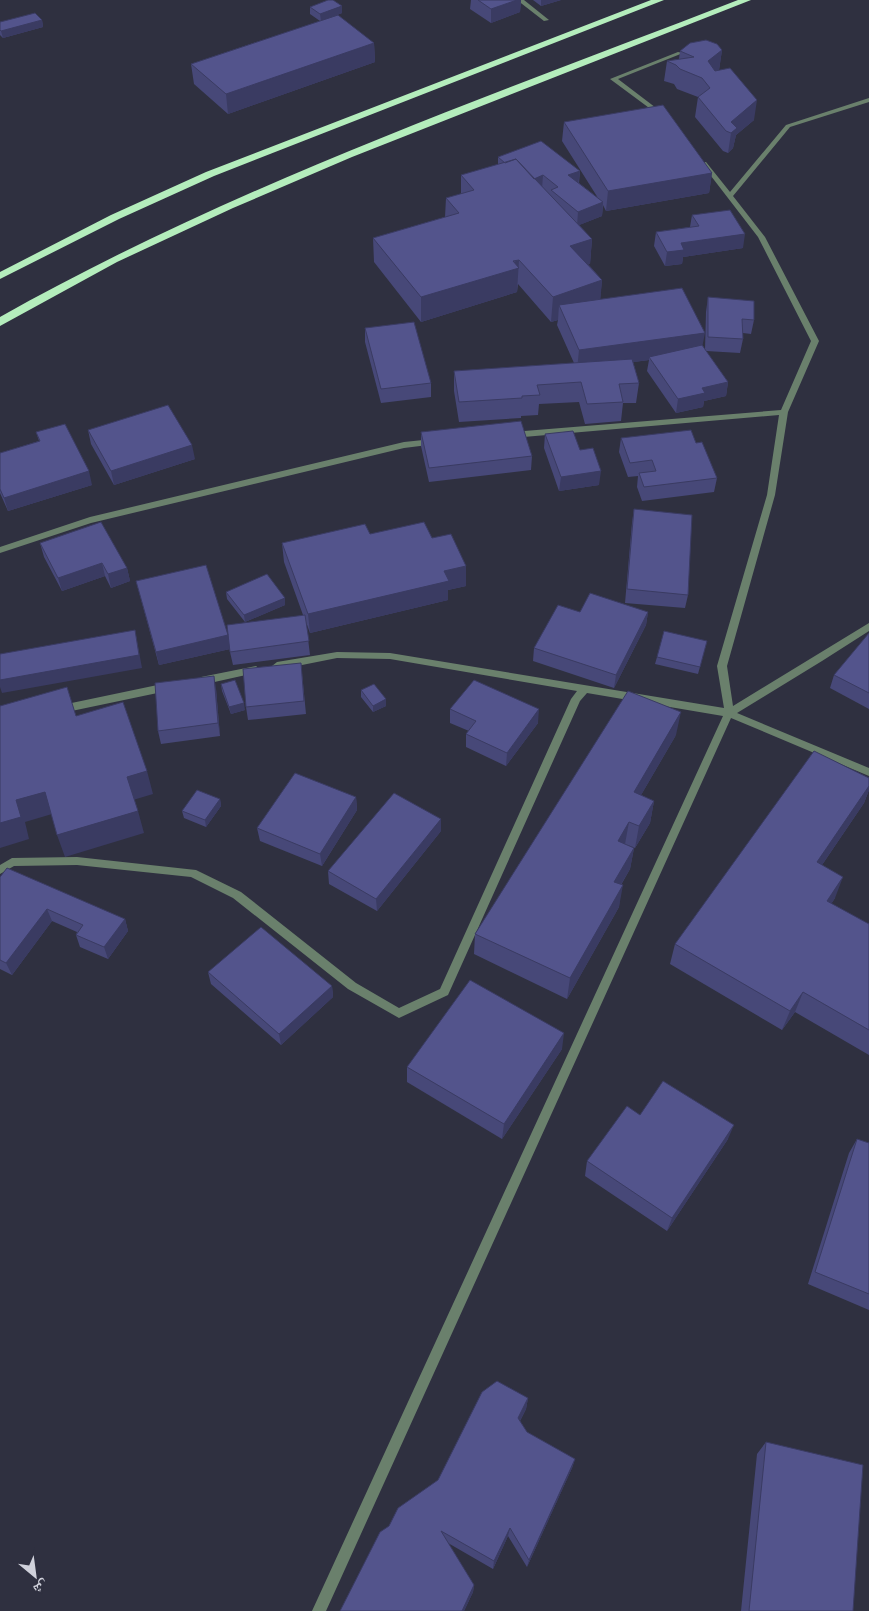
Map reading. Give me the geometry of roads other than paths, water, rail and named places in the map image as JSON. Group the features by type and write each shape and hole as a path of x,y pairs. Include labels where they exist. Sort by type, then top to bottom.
{"highway":[{"path":"0,276 115,216 210,174 659,0"},
{"path":"0,322 122,254 220,208 347,155 746,0"}],"street":[{"path":"520,0 546,20"},
{"path":"668,120 613,79 680,53"},
{"path":"730,196 788,126 869,100"},
{"path":"319,1611 729,713 722,666 771,495 784,412 815,342 761,237 697,154"},
{"path":"502,436 784,412"},
{"path":"0,550 90,520 404,445 443,441"},
{"path":"729,713 819,659 869,626"},
{"path":"48,712 337,655 390,656 729,713 869,772"},
{"path":"0,870 12,862 77,861 192,873 237,895 352,986 399,1013 444,992 576,699 585,689"}]}
